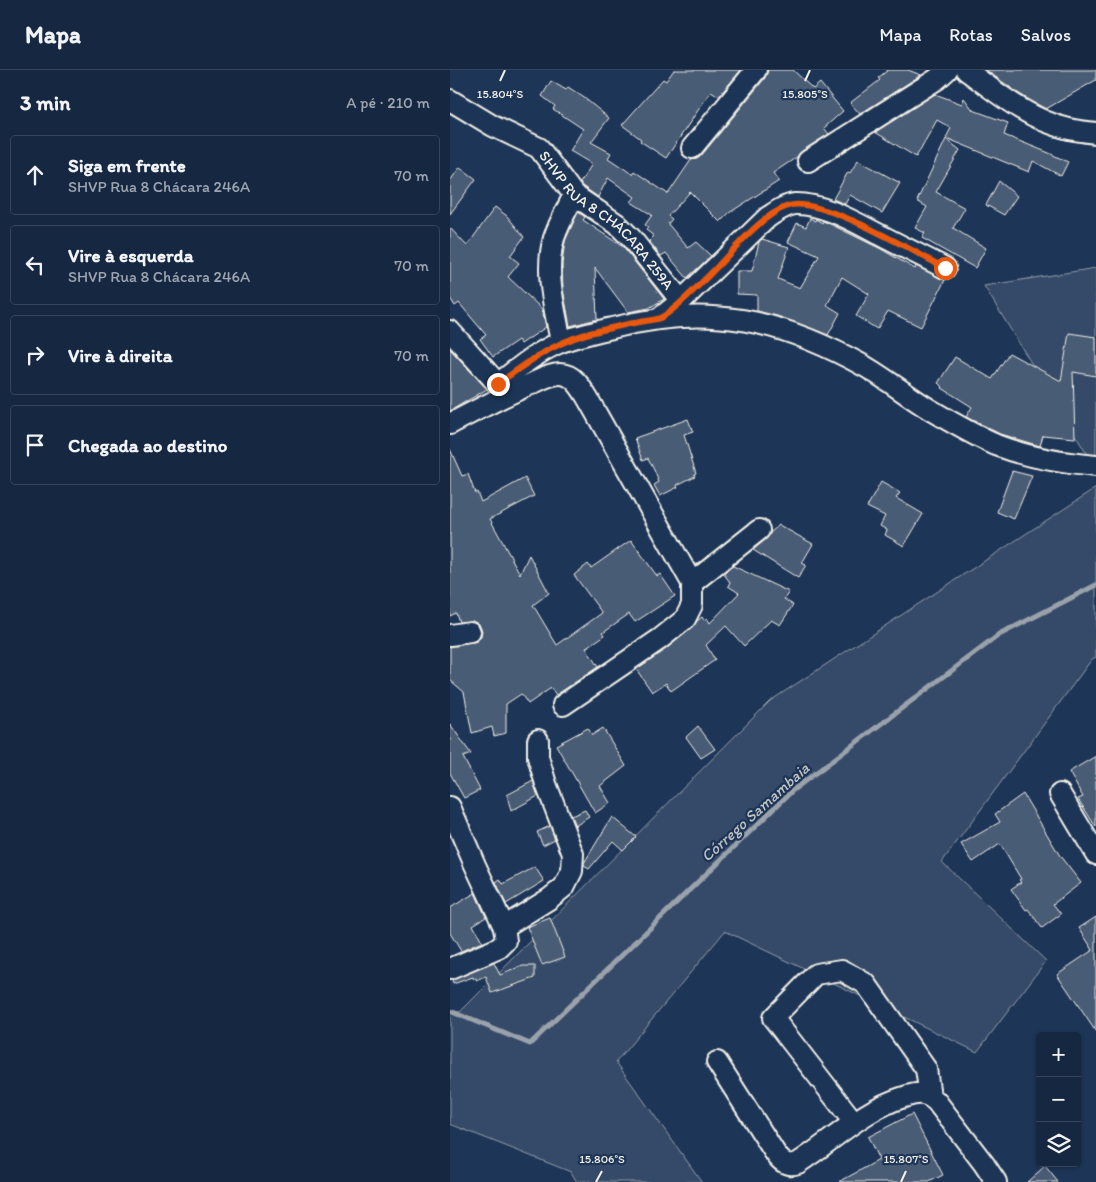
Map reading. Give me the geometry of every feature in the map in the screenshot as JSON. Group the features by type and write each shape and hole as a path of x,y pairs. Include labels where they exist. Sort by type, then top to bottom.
{"street":[{"path":"692,148 756,70"},
{"path":"808,161 937,79 947,70"},
{"path":"966,70 1013,103 1042,120 1068,129 1096,133"},
{"name":"SHVP RUA 8 CHÁCARA 259A","path":"450,100 493,126 539,148 574,195 617,224 631,238 681,301"},
{"path":"561,342 552,294 551,254 555,236 574,195"},
{"path":"661,317 681,301 768,217 794,204 826,210 849,219 945,268"},
{"path":"450,424 502,390 532,359 561,342 661,317 730,317 772,327 845,356 869,369 963,429 996,444 1014,451 1054,460 1096,466"},
{"path":"450,331 502,390"},
{"path":"502,390 562,374 575,381 585,394 692,583 692,605 685,619 660,639 563,705"},
{"path":"692,583 759,530"},
{"path":"504,926 549,899 564,887 572,871 573,854 546,784 538,757 538,740"},
{"path":"1060,794 1096,854"},
{"path":"450,807 504,926 506,939 502,946 450,969"},
{"path":"853,1121 773,1018 816,974 842,970 866,984 926,1069 930,1096 947,1114 996,1182"},
{"path":"717,1062 775,1153 786,1164 791,1165 798,1163 853,1121 895,1100 918,1094 930,1096"}],"shaded area":[{"path":"1096,268 1096,469 984,286"},
{"path":"1096,488 1096,657 1092,659 942,862 1046,961 977,1052 725,931 616,1062 702,1182 577,1182 571,1172 450,1124 450,1010 460,1012 770,701"}],"building":[{"path":"674,70 741,70 719,96 711,91 666,158 640,141 641,139 622,125 663,79 666,81"},
{"path":"768,70 793,70 813,89 820,83 843,111 824,128 829,134 773,173 779,181 729,213 720,222 690,192 668,216 672,219 668,224 688,248 696,242 711,256 687,278 666,253 661,256 649,241 654,236 646,230 648,227 645,225 652,215 631,202 635,197 608,178 598,197 582,186 580,183 592,164 570,151 583,129 553,109 555,106 542,96 551,81 566,90 568,87 583,97 609,118 591,142 611,153 608,158 632,174 634,171 668,194 691,160 701,156 765,78"},
{"path":"888,70 908,70 921,75 860,114 850,103 880,80 878,78"},
{"path":"986,70 1096,70 1096,80 1046,109 1021,95"},
{"path":"935,94 962,104 964,98 973,110 1008,123 1004,135 1068,162 1061,176 1033,161 1029,172 946,138 951,128 937,120 916,157 875,132"},
{"path":"946,139 960,150 936,192 965,208 953,228 986,248 975,268 922,238 925,233 915,228 927,207 917,201"},
{"path":"858,160 900,183 882,213 850,195 845,204 833,199 848,172 850,173"},
{"path":"460,167 476,179 450,214 450,181"},
{"path":"999,181 1017,196 1004,215 986,205"},
{"path":"495,207 507,216 524,237 510,256 519,263 508,277 542,309 546,327 521,344 518,340 493,357 480,339 486,335 459,303 455,306 450,298 450,228 467,246"},
{"path":"578,212 585,217 583,220 623,247 664,299 649,308 628,312 595,268 597,319 570,326 563,289 562,264 565,241"},
{"path":"810,218 832,225 881,249 915,269 916,266 945,280 921,327 888,311 877,329 856,316 869,294 842,277 827,305 840,313 828,335 777,316 757,311 757,295 737,294 737,271 752,271 759,242 762,239 789,247 778,279 800,288 819,256 788,242 797,223 806,227"},
{"path":"1069,333 1096,337 1096,376 1073,372 1075,438 1043,435 1040,446 1000,434 966,417 972,407 942,388 938,383 955,357 992,379 1009,353 1061,381"},
{"path":"450,349 487,389 450,411"},
{"path":"688,419 693,432 684,435 696,473 694,474 695,476 660,496 654,485 659,482 654,470 648,458 643,460 635,438"},
{"path":"450,449 462,476 468,474 475,493 477,492 481,502 525,478 534,496 490,519 520,574 529,555 549,593 533,605 557,645 602,613 574,575 588,564 591,568 631,540 657,576 660,574 675,596 635,622 629,614 603,632 605,635 586,648 598,667 556,695 551,688 528,704 521,694 506,704 506,733 494,736 492,727 472,733 464,692 450,680 450,647 477,642 481,637 482,631 480,625 475,621 459,622 456,613 450,616"},
{"path":"1012,471 1032,476 1014,519 997,512"},
{"path":"881,482 900,493 896,498 923,514 904,546 885,535 887,530 880,526 885,516 867,507"},
{"path":"779,525 813,544 802,563 806,565 798,578 753,550"},
{"path":"733,566 789,592 784,599 793,605 780,625 771,620 744,646 726,626 706,645 715,660 671,691 666,683 652,692 636,669 667,648 692,628 702,617 704,620 707,618 710,623 739,593 728,586 730,582 723,573"},
{"path":"450,724 471,754 463,757 480,790 464,798 450,773"},
{"path":"698,726 715,749 701,758 686,737"},
{"path":"588,728 592,735 603,728 626,766 600,786 610,803 595,813 556,745"},
{"path":"1096,756 1096,827 1078,799 1083,797 1069,772"},
{"path":"533,781 538,796 511,811 507,795"},
{"path":"1023,794 1060,856 1081,883 1053,904 1061,914 1042,928 1011,889 1021,882 1019,880 1021,879 1000,844 973,862 961,844 1000,822 995,814"},
{"path":"585,810 589,817 575,826 571,816"},
{"path":"612,817 636,837 623,850 613,841 589,869 584,866 584,863"},
{"path":"550,826 555,839 543,845 537,832"},
{"path":"535,867 544,881 506,904 496,882 500,879 503,884"},
{"path":"475,893 486,917 473,925 482,942 461,951 450,933 450,908"},
{"path":"1096,917 1096,1032 1057,974 1093,950 1079,928"},
{"path":"550,918 565,957 542,965 527,927"},
{"path":"494,963 500,975 523,966 535,966 535,978 492,993 486,977 477,981 473,977 453,984 452,980"},
{"path":"912,1114 943,1175 929,1182 839,1182 879,1160 868,1137"},
{"path":"1046,1167 1058,1182 1027,1182"}],"waterway":[{"name":"Córrego Samambaia","path":"450,1011 530,1044 793,790 999,635 1096,585"}],"route":[{"path":"498,384 525,363 561,342 586,334 661,317 707,277 768,217 794,204 826,210 849,219 945,268"}]}
